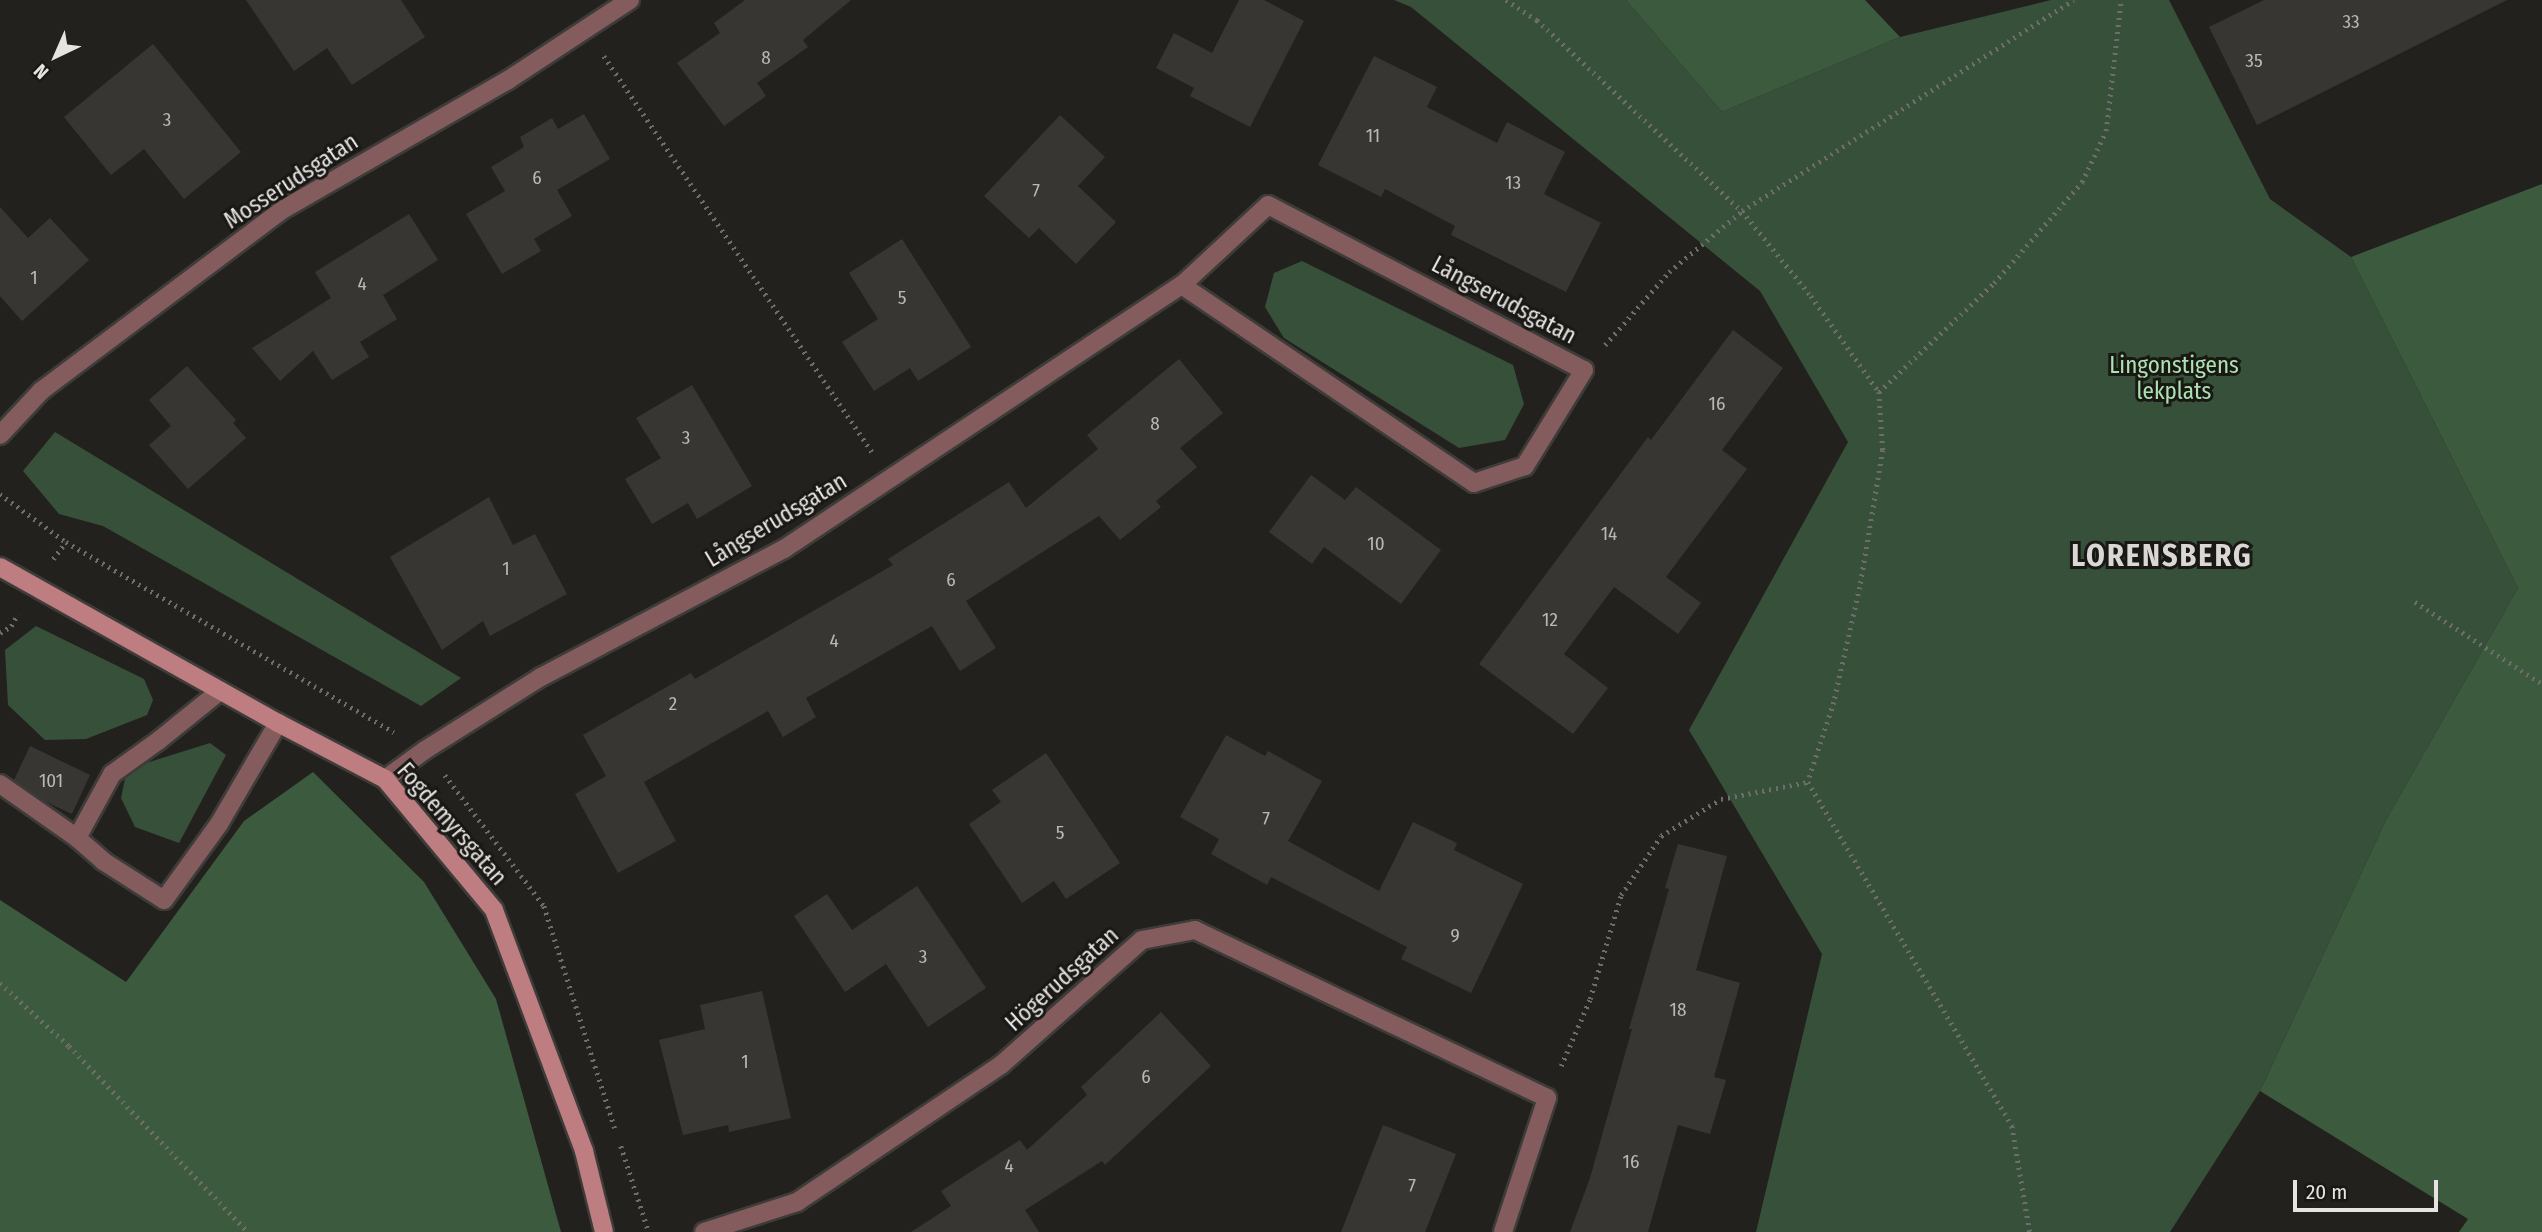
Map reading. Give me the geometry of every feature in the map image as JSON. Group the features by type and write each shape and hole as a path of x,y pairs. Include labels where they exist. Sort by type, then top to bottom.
{"street":[{"name":"Mosserudsgatan","path":"0,435 41,391 282,210 508,80 630,0"},
{"name":"Långserudsgatan","path":"385,779 425,750 541,677 785,550 1182,285 1268,205 1584,370 1525,466 1474,483 1182,285"},
{"name":"Fogdemyrsgatan","path":"0,567 278,723 385,779 494,910 584,1151 604,1232"},
{"path":"77,838 112,774 220,691"},
{"path":"0,784 77,838 103,861 164,900 219,824 278,723"},
{"name":"Högerudsgatan","path":"704,1232 797,1202 1001,1065 1142,940 1195,930 1547,1098"},
{"path":"1503,1232 1547,1098"}],"path":[{"path":"1506,0 1537,20 1742,211 1811,296 1879,392 1883,450 1860,587 1834,702 1808,782 2012,1125 2030,1232"},
{"path":"1584,370 1669,272 1742,211 2073,0"},
{"path":"1879,392 1994,283 2082,182 2106,131 2120,0"},
{"path":"586,29 890,478"},
{"path":"2415,602 2542,684"},
{"path":"1547,1098 1590,999 1621,895 1661,836 1721,799 1808,782"},
{"path":"0,983 69,1046 248,1232"}],"green space":[{"name":"Lingonstigens lekplats","path":"1394,0 1626,0 1722,112 1900,37 2051,0 2169,0 2270,199 2351,257 2518,588 2386,820 2260,1091 2170,1232 1756,1232 1822,954 1689,730 1848,442 1760,291 1411,7"},
{"path":"1626,0 1865,0 1900,37 1722,112"},
{"path":"2542,184 2542,1232 2459,1232 2468,1219 2260,1091 2386,820 2518,588 2351,257"},
{"path":"1302,261 1513,365 1524,404 1505,440 1459,448 1284,338 1265,307 1274,273"},
{"path":"55,432 461,678 421,706 103,526 59,514 23,471"},
{"path":"36,626 144,679 153,700 147,715 86,739 45,740 8,705 5,650"},
{"path":"210,743 226,755 179,843 135,827 121,798 127,769"},
{"path":"313,772 424,882 496,999 561,1232 0,1232 0,900 126,982 244,821"}],"building":[{"path":"246,0 401,0 425,37 352,85 327,48 294,71"},
{"path":"745,0 851,0 803,40 808,47 757,83 766,96 724,126 677,63 720,33 714,23"},
{"path":"1239,0 1264,0 1304,21 1250,127 1190,96 1194,88 1156,68 1174,33 1212,53"},
{"path":"2264,0 2507,0 2257,125 2209,27"},
{"path":"153,44 241,152 184,199 144,149 111,175 64,117"},
{"path":"1374,56 1437,87 1427,107 1497,143 1507,122 1565,152 1544,194 1601,223 1566,292 1451,235 1455,226 1385,189 1381,197 1318,165"},
{"path":"584,114 610,159 557,190 572,216 534,239 541,251 502,274 466,214 505,191 491,167 524,147 520,137 552,118 558,129"},
{"path":"1060,115 1105,157 1078,186 1116,222 1076,264 1039,228 1029,238 984,196"},
{"path":"0,207 28,238 50,218 89,260 22,321 0,296"},
{"path":"409,214 438,260 383,295 397,319 360,342 369,357 332,380 313,351 280,381 252,348 331,298 315,272"},
{"path":"902,239 971,347 918,381 910,368 874,391 842,342 878,319 849,273"},
{"path":"1733,330 1783,368 1722,450 1747,469 1666,577 1701,603 1678,634 1614,587 1564,654 1608,688 1573,734 1479,664 1648,437 1651,440"},
{"path":"1179,359 1223,413 1180,448 1197,467 1156,501 1161,507 1120,540 1099,516 966,601 996,648 960,671 932,626 806,698 816,717 783,737 768,711 644,782 676,841 618,873 575,794 606,776 583,735 691,673 695,679 893,565 888,559 1009,482 1026,508 1098,449 1087,435"},
{"path":"187,366 236,420 233,423 246,438 188,489 149,445 171,426 149,400"},
{"path":"692,385 752,486 697,519 688,503 652,524 625,479 661,458 636,418"},
{"path":"1311,475 1345,500 1356,487 1441,550 1401,604 1324,547 1312,564 1269,532"},
{"path":"489,497 513,545 535,534 567,594 490,636 483,621 442,650 390,557"},
{"path":"1226,735 1265,756 1268,751 1322,781 1288,841 1379,891 1413,822 1457,843 1454,850 1523,884 1471,993 1401,959 1407,947 1271,877 1267,885 1211,854 1219,839 1180,817"},
{"path":"30,746 90,775 72,814 46,802 14,780"},
{"path":"1046,753 1120,863 1066,899 1054,881 1022,903 969,824 1001,802 992,790"},
{"path":"1678,844 1727,856 1696,970 1740,983 1714,1077 1726,1080 1710,1134 1678,1125 1648,1232 1570,1232 1590,1178 1632,1029 1629,1029 1669,889 1665,888"},
{"path":"917,886 986,988 928,1027 886,964 845,992 794,916 827,894 852,930"},
{"path":"762,991 791,1118 729,1132 728,1125 683,1135 659,1040 705,1029 700,1005"},
{"path":"1161,1012 1211,1066 1105,1165 1102,1161 1025,1210 1039,1232 911,1232 951,1206 941,1191 1020,1140 1027,1150 1087,1095 1081,1087"},
{"path":"1383,1125 1456,1154 1425,1232 1341,1232"}],"district":[{"name":"LORENSBERG","path":"2162,556"}]}
